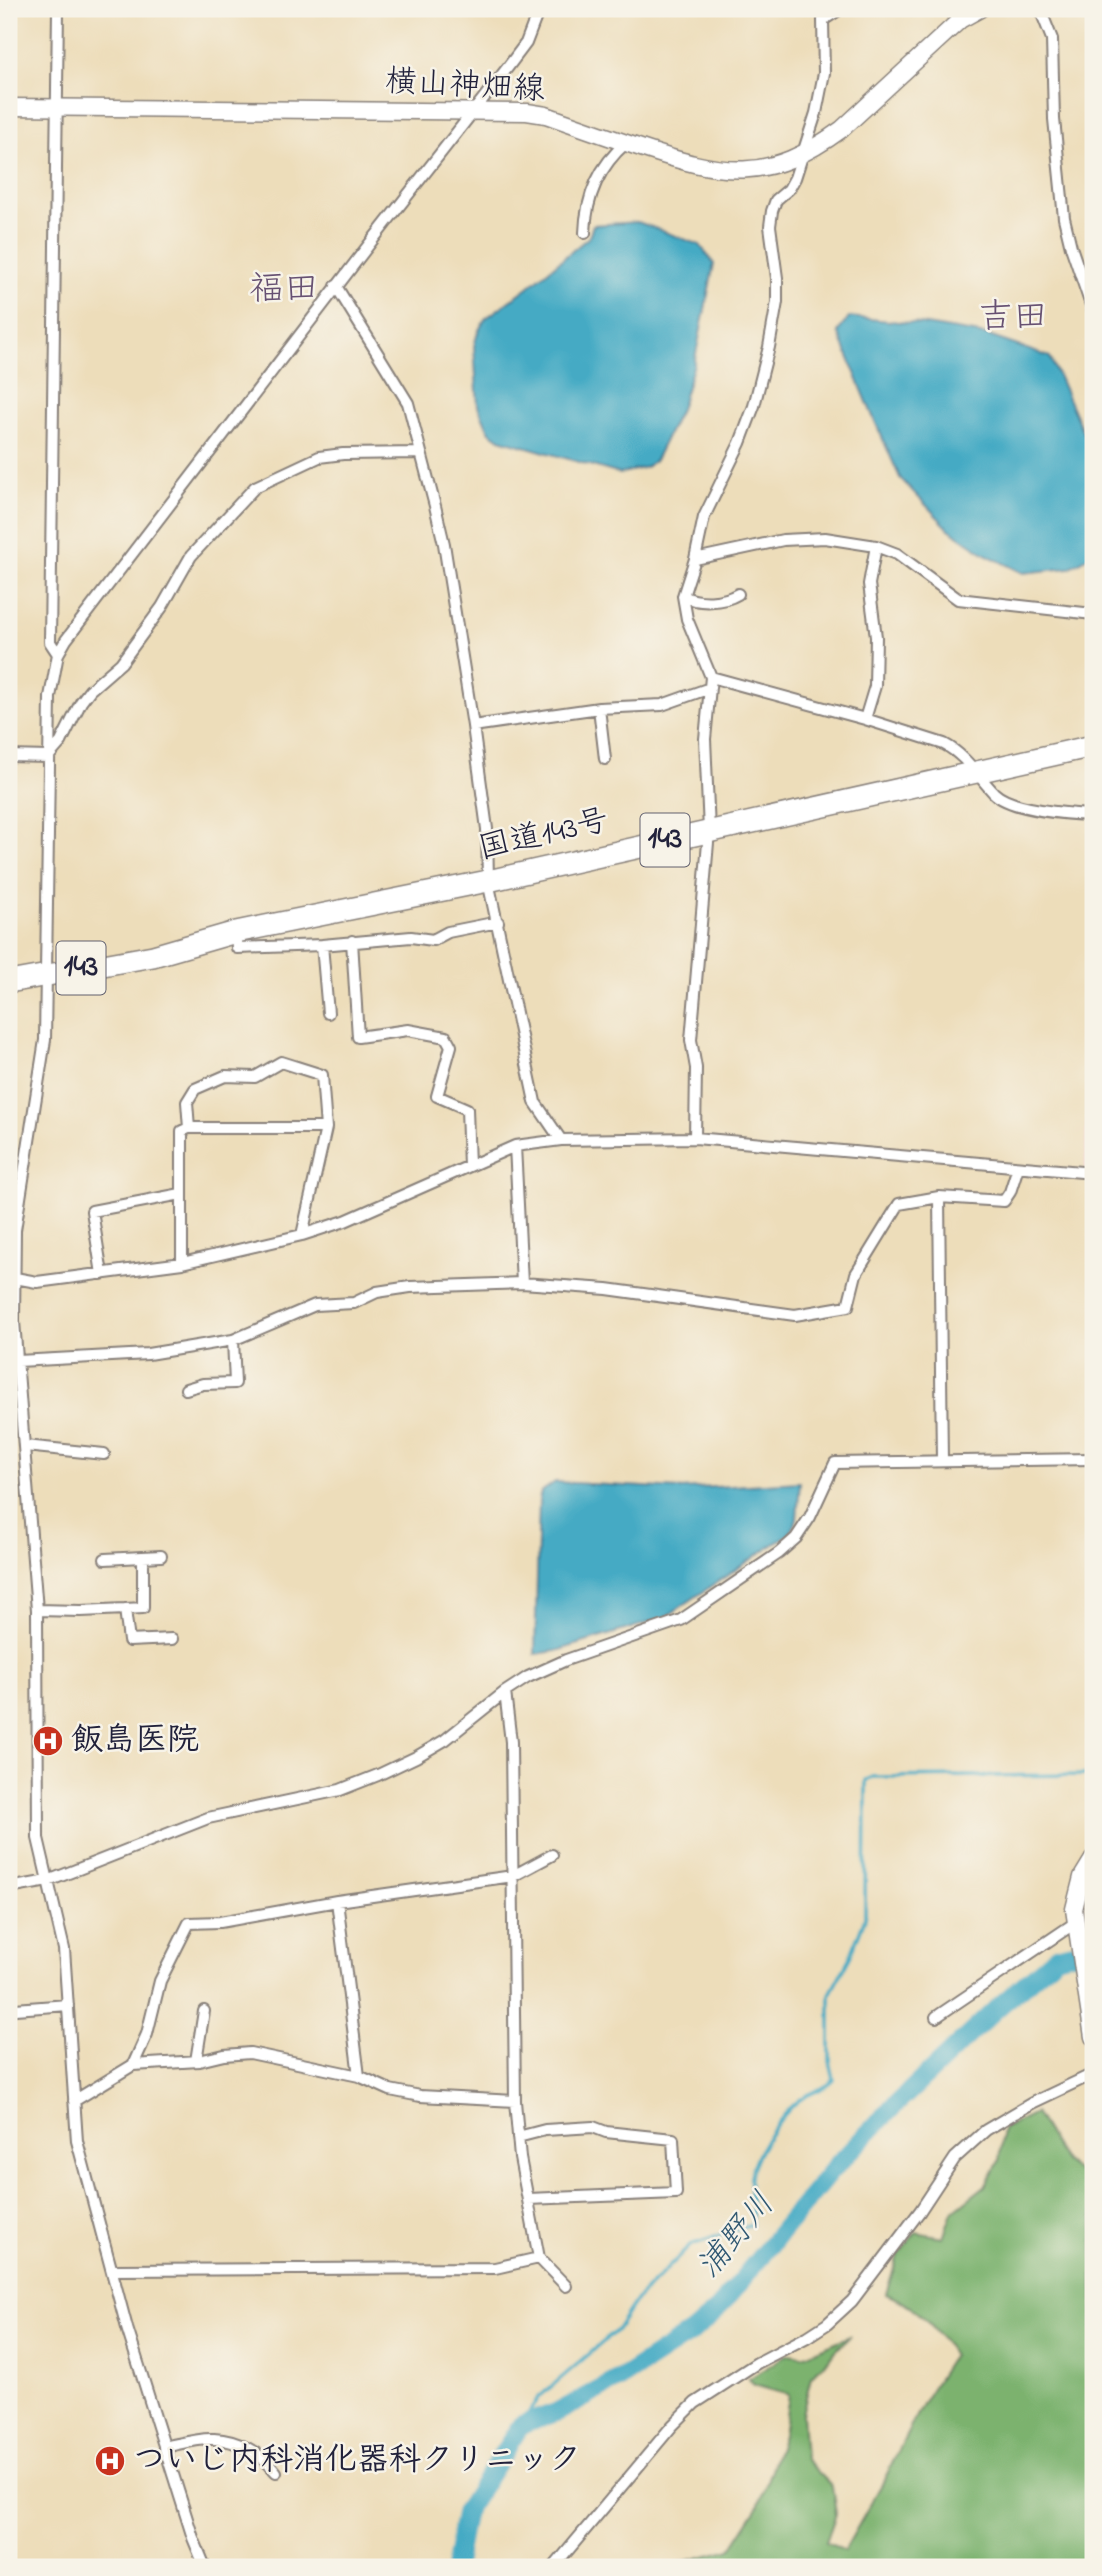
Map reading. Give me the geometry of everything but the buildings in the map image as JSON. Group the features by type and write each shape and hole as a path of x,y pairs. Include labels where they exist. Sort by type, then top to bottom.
{"highway":[{"name":"国道143号","path":"9,981 153,956 236,932 488,881 1093,746"}],"street":[{"path":"58,9 50,642 58,654"},
{"path":"205,2567 127,2328 77,2141 64,1949 38,1838 37,1609 14,1321 18,1203 45,1041 50,698 58,654 158,518 526,43 539,9"},
{"path":"695,1138 696,1068 691,1040 709,831 705,739 710,683 687,619 683,596 704,517 740,443 754,406 777,302 770,226 772,211 776,200 789,189 796,178 804,153 824,73 823,20 840,9"},
{"name":"横山神畑線","path":"9,107 474,111 546,115 701,167 725,170 765,167 804,153 842,129 960,19 980,9"},
{"path":"1040,9 1052,40 1054,120 1064,218 1093,306"},
{"path":"585,233 589,198 607,162 626,143"},
{"path":"337,286 408,403 444,544 487,829 488,881 535,1102 561,1140"},
{"path":"9,756 48,757 61,743 81,702 90,690 121,663 162,607 191,555 255,486 319,457 419,453"},
{"path":"695,559 783,540 825,538 876,546 897,554 958,598 1093,614"},
{"path":"864,719 875,687 876,637 869,584 876,546"},
{"path":"683,596 690,600 727,601 738,594"},
{"path":"473,726 598,708 662,705 710,683 864,719 944,744 956,750 997,795 1012,803 1093,815"},
{"path":"598,708 605,759"},
{"path":"236,932 237,948 322,945 411,937 433,940 448,932 498,922"},
{"path":"352,941 358,1037 408,1030 446,1037 451,1046 437,1096 467,1109 469,1166"},
{"path":"322,945 328,1013"},
{"path":"188,1128 187,1102 195,1090 225,1076 255,1077 281,1062 322,1075 326,1128 302,1235"},
{"path":"182,1263 182,1131 188,1128 326,1128"},
{"path":"15,1278 37,1282 182,1263 302,1235 345,1221 515,1146 561,1140 695,1138 1093,1173"},
{"path":"515,1146 522,1283"},
{"path":"18,1362 148,1354 233,1340 315,1306 354,1303 377,1292 410,1287 522,1283 607,1289 795,1314 848,1306 856,1274 899,1204 939,1197 1004,1201 1010,1192 1018,1167"},
{"path":"102,1274 92,1211 181,1194"},
{"path":"939,1197 942,1460"},
{"path":"186,1389 203,1384 235,1383 233,1340"},
{"path":"9,1419 22,1418"},
{"path":"24,1446 104,1454"},
{"path":"9,1888 48,1881 208,1818 340,1790 378,1775 444,1740 528,1677 566,1660 681,1620 779,1553 796,1538 810,1517 835,1463 1093,1459"},
{"path":"105,1559 161,1556"},
{"path":"37,1609 81,1611 143,1608 143,1557"},
{"path":"125,1609 129,1641 172,1639"},
{"path":"505,1692 511,1742 515,2101 518,2137 527,2199 540,2258 566,2286"},
{"path":"133,2065 146,2034 160,1982 189,1923 220,1922 337,1901 513,1876 552,1855"},
{"path":"1092,2031 1076,1928 1075,1900 1082,1877 1093,1858"},
{"path":"337,1901 359,2076"},
{"path":"936,2017 1076,1928"},
{"path":"9,2011 68,2005"},
{"path":"196,2061 204,2011"},
{"path":"74,2101 133,2065 196,2061 250,2053 359,2076 390,2090 420,2096 515,2101"},
{"path":"554,2567 672,2426 695,2403 757,2362 807,2337 827,2324 852,2301 920,2211 955,2158 986,2130 1032,2103 1093,2074"},
{"path":"518,2137 545,2130 593,2127 619,2134 673,2139 676,2193 527,2199"},
{"path":"112,2270 495,2268 540,2258"},
{"path":"164,2447 213,2438 245,2445 270,2463 276,2472"}],"shaded area":[{"path":"1092,897 1093,1169 1085,1169"}],"green space":[{"path":"1035,2113 1065,2162 1093,2184 1093,2567 664,2567 731,2549 758,2507 783,2435 789,2395 754,2385 749,2379 788,2354 803,2356 850,2336 811,2377 802,2414 805,2459 832,2486 836,2514 826,2542 844,2551 882,2484 923,2402 953,2355 924,2319 886,2294 898,2255 916,2232 943,2237 952,2212 986,2185 999,2161 1003,2129"}],"water":[{"path":"638,222 700,245 714,264 694,364 679,412 655,460 646,467 620,474 500,439 489,431 478,406 474,346 485,319 589,237 593,225"},
{"path":"849,317 920,324 986,335 1050,357 1093,455 1093,554 1069,568 1023,573 985,554 949,529 900,478 838,332"},
{"path":"555,1482 680,1489 800,1482 797,1519 789,1534 664,1618 556,1651 535,1654 539,1500 541,1492"}],"waterway":[{"path":"521,2425 538,2398 616,2331 637,2299 691,2245 752,2225 750,2176 762,2147 783,2116 797,2102 834,2080 830,2061 830,1994 850,1957 865,1918 866,1780 873,1777 1093,1775"},
{"name":"浦野川","path":"455,2567 465,2512 521,2425 560,2411 623,2377 692,2332 715,2312 831,2171 893,2107 996,2009 1057,1956 1093,1951"}],"place":[{"name":"飯島医院","path":"48,1741"},
{"name":"ついじ内科消化器科クリニック","path":"110,2461"}],"district":[{"name":"福田","path":"284,290"},
{"name":"吉田","path":"1013,318"}]}
